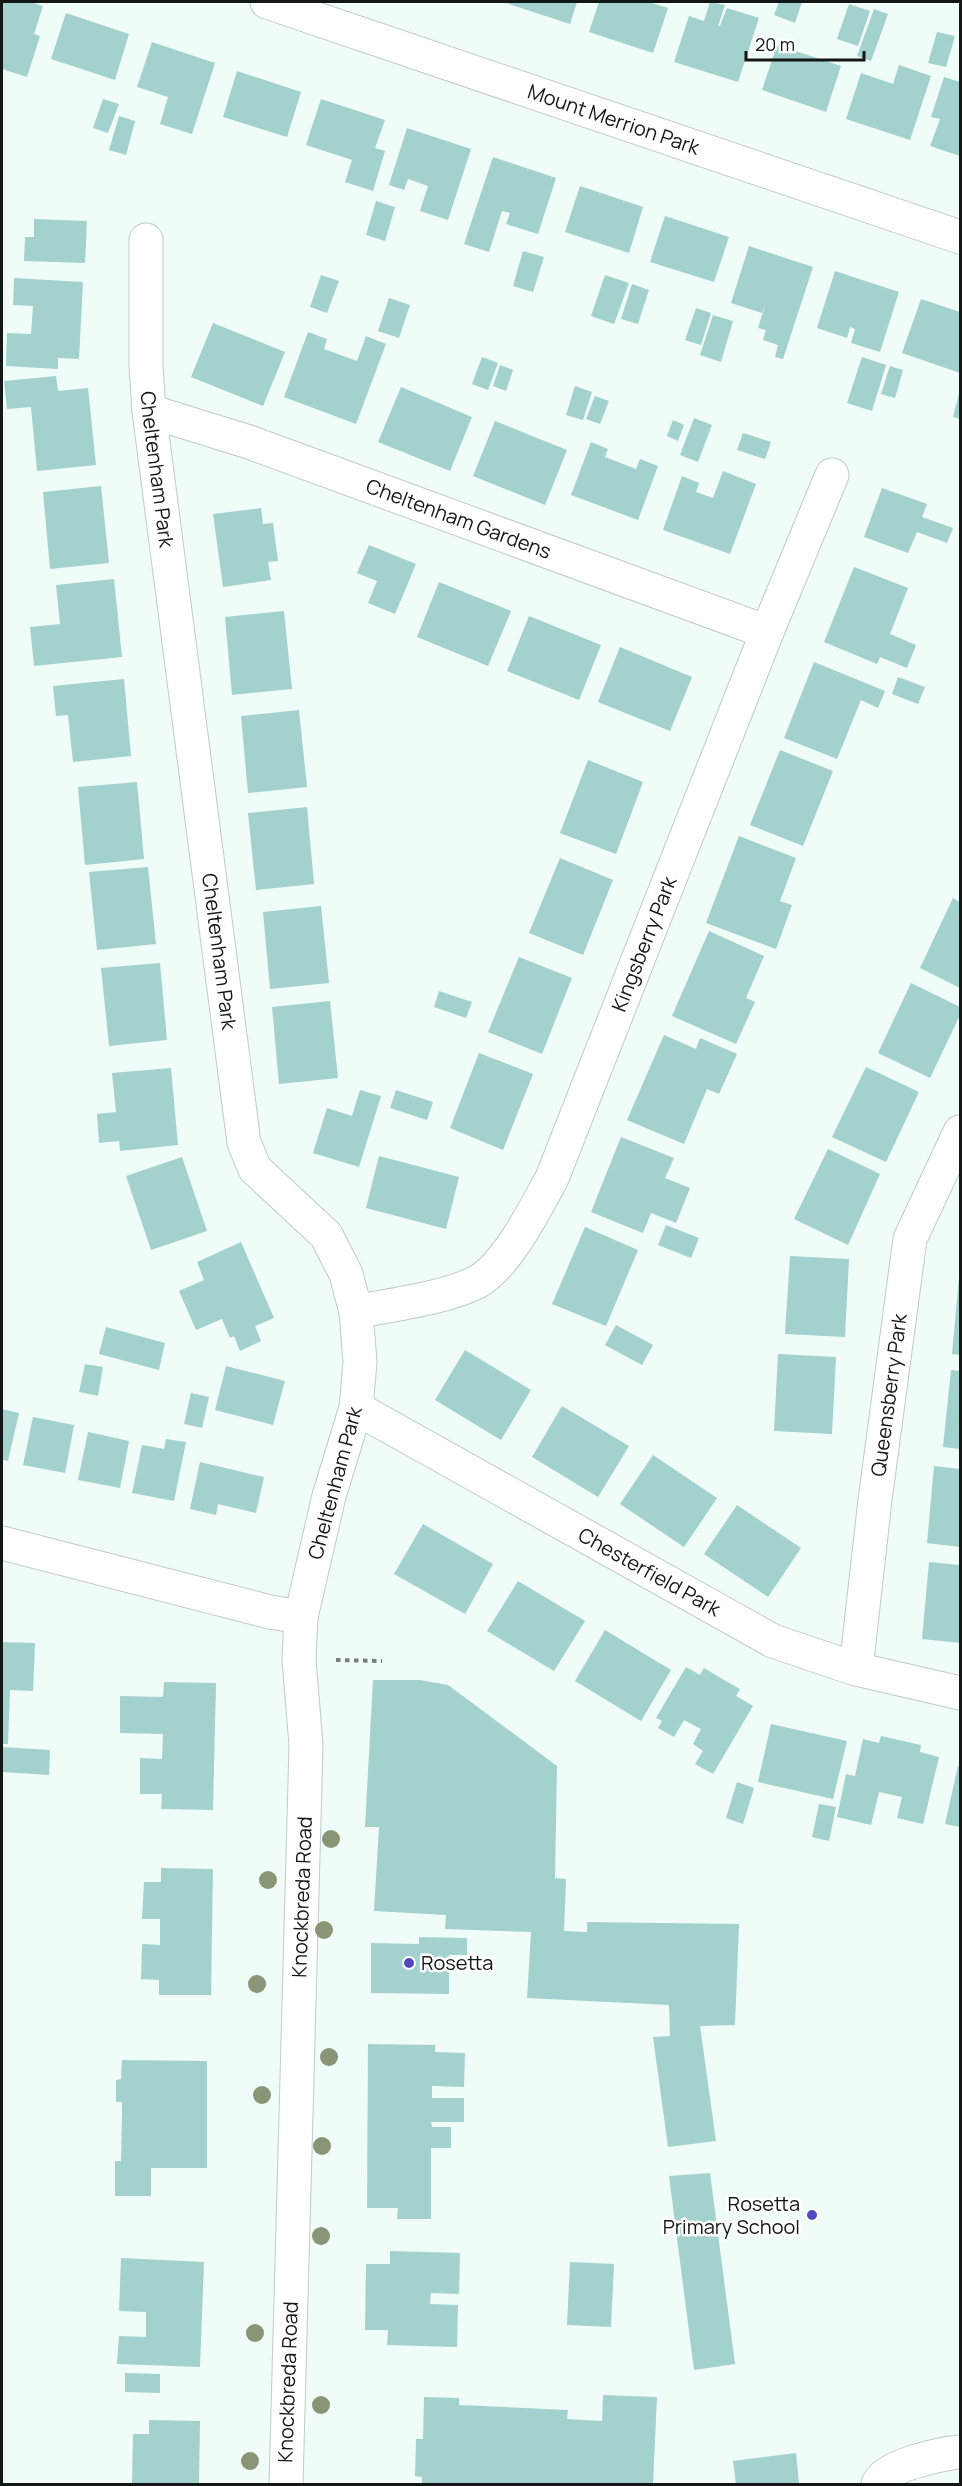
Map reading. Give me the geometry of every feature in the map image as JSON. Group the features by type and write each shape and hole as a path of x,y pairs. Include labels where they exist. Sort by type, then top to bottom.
{"street":[{"name":"Mount Merrion Park","path":"267,2 960,237"},
{"name":"Cheltenham Park","path":"146,240 146,366 149,411 244,1143 255,1168 326,1234 346,1274 356,1312 360,1362 356,1408 329,1496 301,1617"},
{"name":"Cheltenham Gardens","path":"149,411 249,442 767,632"},
{"name":"Kingsberry Park","path":"356,1312 444,1293 478,1281 497,1265 521,1233 552,1178 767,632 832,475"},
{"name":"Queensberry Park","path":"856,1669 875,1500 910,1239 960,1132"},
{"name":"Chesterfield Park","path":"356,1408 773,1641 856,1669 960,1693"},
{"path":"2,1544 246,1606 301,1617"},
{"name":"Knockbreda Road","path":"286,2484 306,1745 299,1660 301,1617"},
{"path":"878,2484 879,2480 899,2467 960,2452"}],"path":[{"path":"299,1660 382,1660"}],"building":[{"path":"2,2 31,2 43,6 34,34 40,36 27,77 2,69"},
{"path":"507,2 577,2 570,24"},
{"path":"599,2 649,2 668,8 653,53 589,32"},
{"path":"710,2 725,5 718,26 727,8 759,18 738,82 674,62 689,16 704,21"},
{"path":"779,2 802,2 795,23 774,15"},
{"path":"849,4 870,11 858,46 837,39"},
{"path":"874,9 888,14 871,61 857,56"},
{"path":"66,13 129,34 115,80 51,59"},
{"path":"937,32 955,36 946,67 928,63"},
{"path":"152,42 215,63 192,134 160,124 168,97 137,87"},
{"path":"777,45 841,66 826,112 762,90"},
{"path":"899,65 931,76 910,140 846,119 861,73 893,84"},
{"path":"237,71 301,92 287,137 223,117"},
{"path":"944,77 960,82 960,156 930,146 940,119 931,117"},
{"path":"103,99 119,104 108,133 93,128"},
{"path":"321,99 385,120 375,148 385,151 373,191 345,182 352,160 306,145"},
{"path":"119,116 135,121 126,155 109,150"},
{"path":"407,128 471,149 448,220 420,211 428,186 408,179 404,190 389,185"},
{"path":"493,157 556,178 538,234 506,224 510,213 502,211 489,252 464,244"},
{"path":"580,186 643,207 629,253 565,232"},
{"path":"376,201 395,207 385,241 366,235"},
{"path":"665,216 729,237 714,282 650,262"},
{"path":"34,219 87,221 85,263 24,261 25,237 34,237"},
{"path":"749,246 813,267 783,359 775,357 778,345 763,340 766,330 758,328 766,302 762,313 731,303"},
{"path":"523,251 544,257 533,292 513,286"},
{"path":"835,271 899,292 880,352 851,343 855,329 850,327 847,338 817,328"},
{"path":"321,275 339,281 327,313 310,307"},
{"path":"605,275 629,283 614,324 591,316"},
{"path":"14,278 83,282 79,359 58,358 58,369 6,366 7,333 31,334 33,306 13,305"},
{"path":"632,284 649,290 638,324 621,319"},
{"path":"389,298 410,305 399,338 378,331"},
{"path":"921,299 960,312 960,373 902,353"},
{"path":"696,308 711,313 701,345 685,340"},
{"path":"713,315 733,321 721,362 700,355"},
{"path":"213,323 285,352 263,406 191,377"},
{"path":"308,332 327,339 324,349 357,361 366,336 386,344 356,424 284,397"},
{"path":"482,357 498,363 488,390 472,384"},
{"path":"862,357 886,365 872,411 847,403"},
{"path":"500,365 513,370 506,391 493,386"},
{"path":"890,366 903,370 895,398 881,394"},
{"path":"56,376 58,391 88,388 96,465 37,471 31,407 7,409 4,381"},
{"path":"575,386 592,392 583,420 566,415"},
{"path":"401,387 472,417 450,471 378,442"},
{"path":"960,390 960,419 953,417"},
{"path":"595,396 609,401 600,424 586,419"},
{"path":"694,418 712,425 698,462 680,455"},
{"path":"673,420 684,425 678,441 667,436"},
{"path":"495,421 567,450 545,505 473,476"},
{"path":"743,433 771,442 765,459 737,450"},
{"path":"591,442 608,449 605,457 636,469 640,459 658,466 638,520 571,495"},
{"path":"723,471 756,484 730,554 663,530 682,476 699,483 696,492 713,498"},
{"path":"101,486 109,563 50,569 43,492"},
{"path":"882,488 927,504 922,517 953,528 947,543 917,532 908,553 864,537"},
{"path":"261,508 263,524 273,523 278,561 268,562 271,580 223,587 213,514"},
{"path":"369,545 416,564 395,614 368,603 377,581 357,573"},
{"path":"854,567 908,588 890,634 916,645 907,668 880,657 877,664 824,642"},
{"path":"114,579 122,657 34,666 30,627 60,624 56,585"},
{"path":"439,582 511,611 488,666 417,637"},
{"path":"284,611 292,689 232,695 225,617"},
{"path":"529,616 601,645 579,700 507,671"},
{"path":"620,647 692,677 670,731 598,702"},
{"path":"814,662 885,691 878,708 861,700 837,759 784,738"},
{"path":"898,677 925,687 918,704 892,694"},
{"path":"124,679 131,756 73,762 68,715 56,716 53,686"},
{"path":"299,710 307,787 248,793 241,716"},
{"path":"780,750 833,771 803,846 750,825"},
{"path":"588,760 643,782 616,854 560,833"},
{"path":"137,782 144,859 85,865 78,787"},
{"path":"307,807 314,884 256,890 248,813"},
{"path":"739,836 796,858 780,901 792,905 776,949 706,923"},
{"path":"560,858 613,880 583,955 529,933"},
{"path":"148,867 156,944 97,950 89,872"},
{"path":"953,898 960,902 960,988 920,968"},
{"path":"321,906 329,983 270,989 263,912"},
{"path":"709,931 764,956 746,998 755,1002 736,1044 672,1016"},
{"path":"519,957 572,978 542,1054 488,1032"},
{"path":"160,963 167,1040 109,1046 101,968"},
{"path":"911,983 960,1007 960,1015 930,1078 878,1053"},
{"path":"439,991 472,1002 466,1018 434,1007"},
{"path":"330,1001 338,1078 279,1084 272,1007"},
{"path":"664,1035 696,1049 700,1038 737,1054 719,1094 707,1089 684,1144 627,1120"},
{"path":"479,1053 533,1074 503,1150 450,1128"},
{"path":"866,1067 919,1092 886,1162 832,1137"},
{"path":"171,1068 178,1145 120,1151 119,1141 99,1143 97,1114 116,1112 112,1073"},
{"path":"360,1090 381,1096 359,1167 313,1153 327,1108 352,1116"},
{"path":"396,1090 433,1102 427,1120 390,1108"},
{"path":"621,1137 674,1158 665,1178 690,1188 676,1223 651,1213 643,1233 591,1212"},
{"path":"828,1149 880,1174 848,1245 794,1219"},
{"path":"379,1156 459,1177 446,1229 366,1208"},
{"path":"182,1157 207,1231 151,1250 126,1176"},
{"path":"666,1225 699,1238 691,1258 658,1245"},
{"path":"585,1227 638,1250 606,1326 552,1304"},
{"path":"241,1242 274,1318 255,1326 261,1341 240,1351 234,1336 230,1338 222,1319 196,1330 179,1291 204,1280 197,1262"},
{"path":"790,1256 849,1259 845,1337 785,1334"},
{"path":"960,1278 960,1355 952,1354"},
{"path":"616,1325 653,1345 642,1365 605,1345"},
{"path":"106,1327 165,1343 159,1370 99,1354"},
{"path":"465,1350 531,1390 501,1440 435,1400"},
{"path":"778,1354 836,1357 832,1434 774,1431"},
{"path":"85,1364 103,1367 98,1396 79,1392"},
{"path":"226,1366 285,1381 273,1425 215,1410"},
{"path":"951,1370 960,1371 960,1449 943,1447"},
{"path":"191,1393 209,1397 202,1428 184,1424"},
{"path":"562,1406 629,1446 598,1497 532,1457"},
{"path":"2,1409 19,1413 8,1461 2,1460"},
{"path":"33,1417 74,1425 65,1473 23,1465"},
{"path":"88,1432 129,1441 120,1488 78,1480"},
{"path":"166,1439 186,1442 174,1501 132,1493 142,1445 164,1449"},
{"path":"653,1455 717,1498 684,1547 620,1504"},
{"path":"200,1462 264,1477 256,1513 218,1504 216,1515 190,1509"},
{"path":"934,1466 960,1469 960,1547 927,1543"},
{"path":"737,1505 801,1548 768,1597 704,1554"},
{"path":"423,1524 493,1564 465,1614 394,1574"},
{"path":"929,1562 960,1565 960,1643 922,1639"},
{"path":"518,1581 585,1621 554,1671 487,1631"},
{"path":"605,1630 671,1670 641,1721 575,1681"},
{"path":"2,1642 35,1643 33,1691 10,1690 8,1744 2,1744"},
{"path":"686,1667 700,1675 704,1668 740,1689 736,1696 753,1706 713,1774 695,1764 703,1751 693,1744 701,1729 684,1720 674,1737 658,1728 662,1721 656,1718"},
{"path":"373,1680 420,1680 448,1685 557,1766 555,1878 566,1879 564,1931 587,1932 587,1922 739,1924 735,2025 700,2026 716,2141 668,2147 653,2037 670,2036 669,2005 527,1998 531,1932 445,1929 446,1915 374,1911 379,1827 365,1827"},
{"path":"164,1682 216,1683 213,1810 161,1809 162,1794 140,1794 140,1758 162,1759 163,1734 120,1733 120,1696 163,1697"},
{"path":"771,1724 847,1741 833,1799 758,1782"},
{"path":"881,1736 921,1745 920,1752 939,1757 923,1824 897,1818 902,1797 879,1792 871,1825 837,1817 846,1774 855,1776 863,1739 879,1743"},
{"path":"2,1747 50,1750 49,1775 2,1772"},
{"path":"958,1766 960,1767 960,1827 945,1824"},
{"path":"737,1782 754,1788 743,1824 726,1818"},
{"path":"819,1804 836,1807 829,1841 812,1837"},
{"path":"161,1868 213,1869 211,1995 159,1995 159,1980 141,1979 142,1944 160,1945 160,1919 142,1919 144,1882 161,1882"},
{"path":"419,1937 467,1938 467,1955 449,1955 449,1994 371,1993 371,1943 419,1944"},
{"path":"368,2044 435,2045 435,2052 465,2053 464,2087 432,2086 432,2098 464,2098 464,2122 431,2122 432,2127 451,2127 451,2148 431,2148 431,2219 397,2219 398,2208 367,2208"},
{"path":"122,2060 207,2061 207,2168 151,2168 151,2196 115,2196 115,2161 121,2161 122,2114 122,2102 116,2102 116,2080 121,2079"},
{"path":"710,2173 735,2364 694,2370 669,2176"},
{"path":"390,2251 460,2253 459,2294 431,2293 430,2304 458,2305 457,2347 387,2345 388,2330 365,2330 366,2264 390,2264"},
{"path":"121,2258 204,2262 200,2367 117,2364 119,2336 146,2337 146,2312 119,2311"},
{"path":"570,2262 614,2264 611,2327 567,2325"},
{"path":"125,2373 160,2374 160,2393 125,2392"},
{"path":"603,2395 657,2397 653,2484 422,2484 422,2477 415,2476 416,2439 423,2439 424,2397 459,2398 459,2405 568,2410 567,2419 602,2421"},
{"path":"149,2420 200,2421 199,2484 132,2484 133,2434 149,2434"},
{"path":"796,2453 799,2484 736,2484 733,2461"}],"place":[{"name":"Rosetta","path":"409,1963"},
{"name":"Rosetta Primary School","path":"812,2215"}]}
